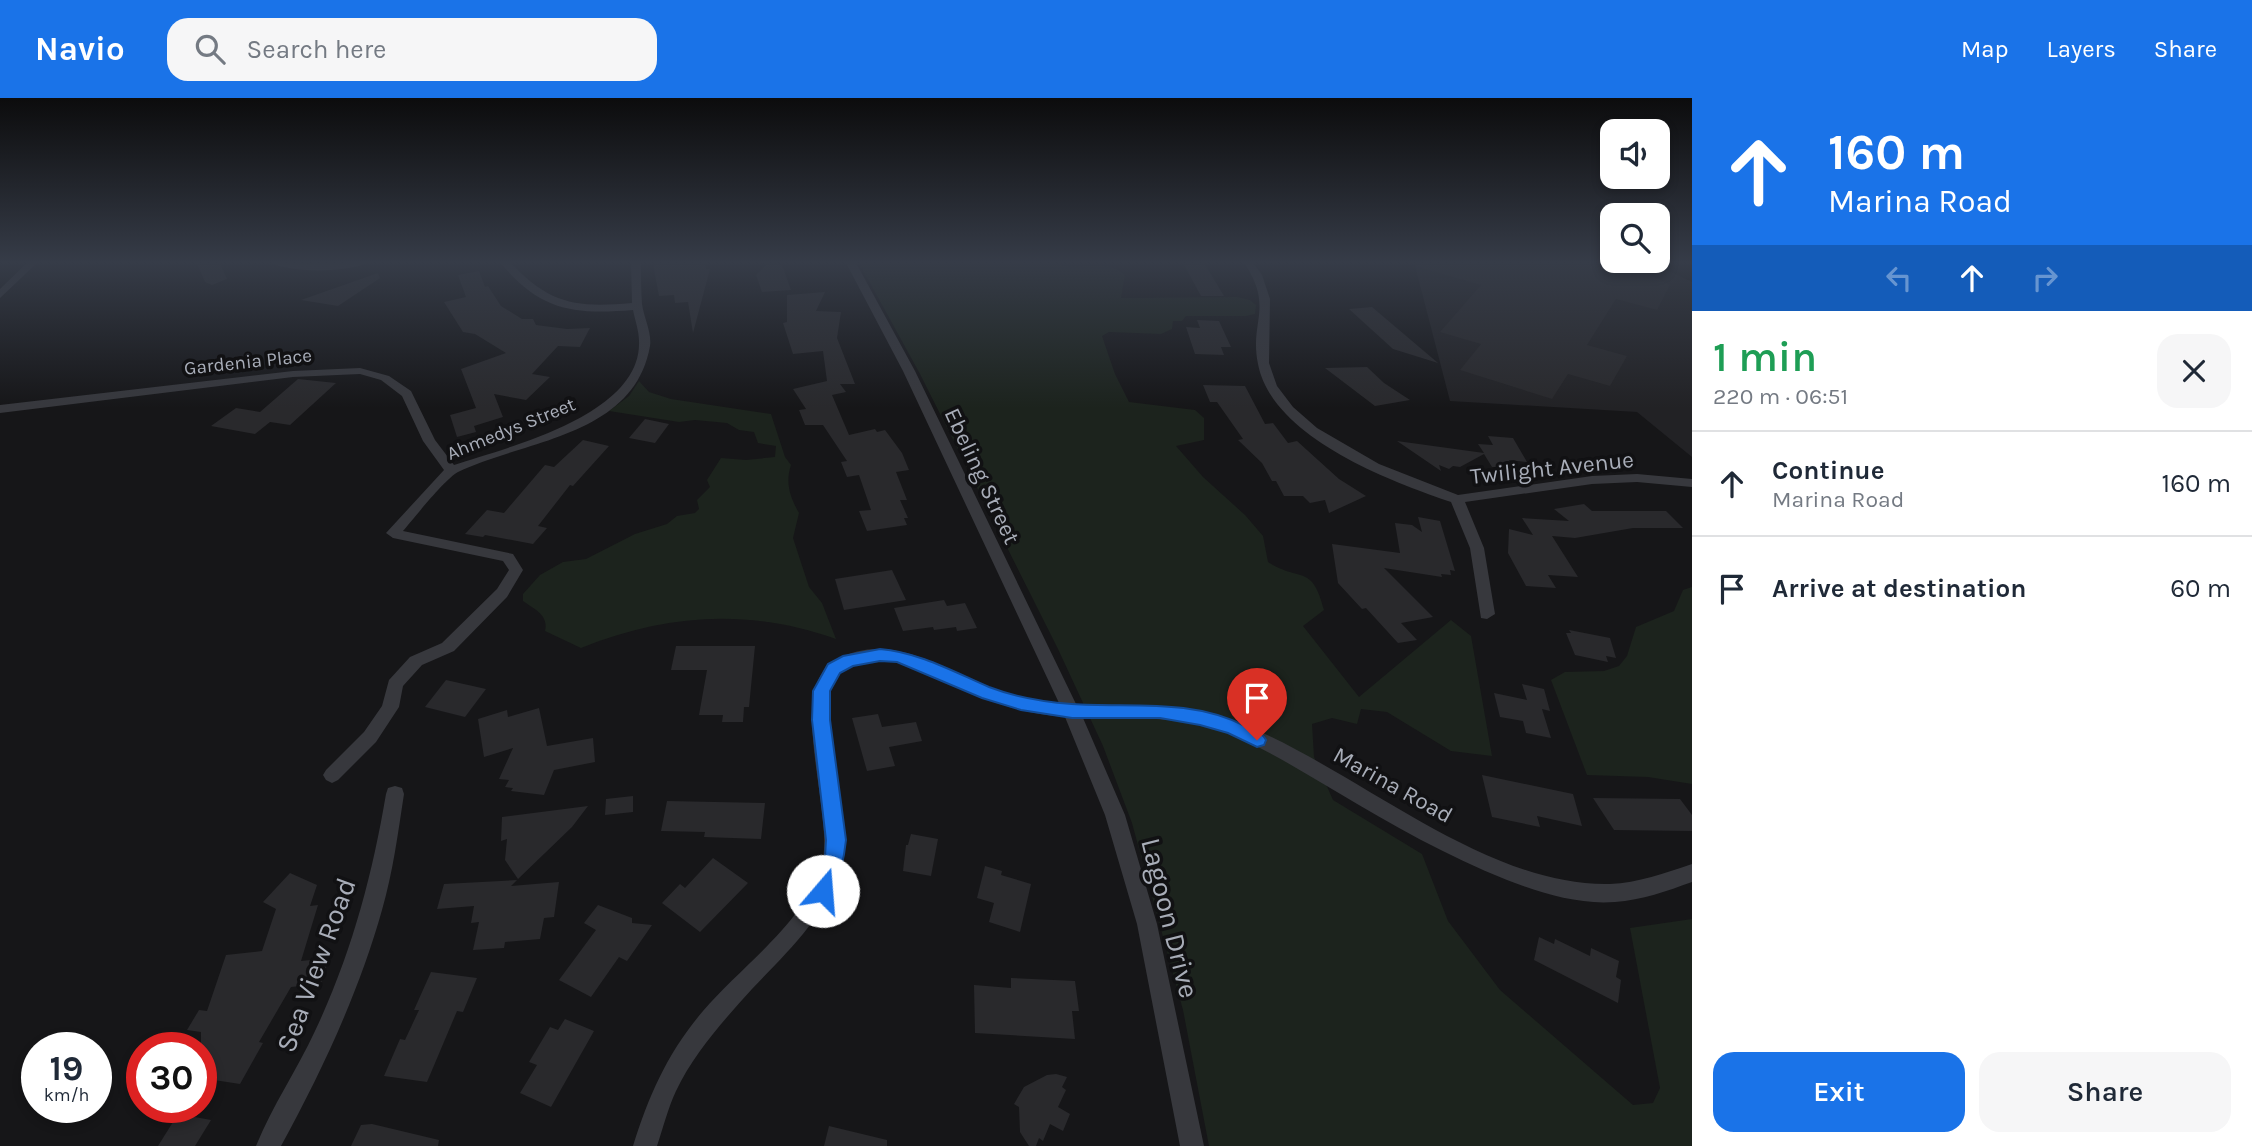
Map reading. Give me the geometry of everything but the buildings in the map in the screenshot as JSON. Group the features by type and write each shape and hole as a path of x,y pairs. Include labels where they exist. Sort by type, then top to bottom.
{"street":[{"name":"Ahmedys Street","path":"332,775 370,737 390,707 395,684 416,661 448,647 502,593 516,570 508,557 393,533 451,470 555,435 580,423 622,395 640,366 645,342 638,310"},
{"name":"Ebeling Street","path":"876,310 909,371 1072,711"},
{"path":"1266,310 1266,376 1286,405 1305,424 1373,467 1415,486 1457,499 1477,548 1487,614"},
{"name":"Gardenia Place","path":"0,408 293,374 360,371 385,378 407,394 429,440 451,470"},
{"name":"Twilight Avenue","path":"1457,499 1592,480 1637,478 1692,483"},
{"path":"645,1146 663,1090 680,1061 744,983 807,918 823,891 835,857 836,840 821,720 822,691 834,669 860,657 899,656 988,693 1021,703 1072,711"},
{"name":"Marina Road","path":"1072,711 1160,712 1217,722 1281,752 1470,855 1530,880 1602,893 1664,883 1692,873"},
{"name":"Lagoon Drive","path":"1072,711 1115,815 1147,924 1192,1146"},
{"name":"Sea View Road","path":"268,1146 307,1077 347,984 368,924 396,794"}],"shaded area":[{"path":"885,310 1255,310 1255,314 1246,316 1186,316 1182,321 1173,321 1172,329 1161,334 1109,332 1102,336 1115,374 1129,402 1195,410 1204,418 1204,440 1176,446 1203,477 1245,515 1263,536 1268,562 1304,576 1315,586 1324,610 1303,626 1359,697 1451,620 1471,636 1492,756 1451,751 1387,712 1361,709 1357,724 1332,718 1312,724 1314,757 1333,800 1422,854 1448,921 1500,990 1633,1105 1653,1103 1660,1088 1630,928 1692,919 1692,1146 1209,1146 1183,1010 1132,823 1103,746 1058,649 920,374"},
{"path":"1426,310 1692,310 1692,457 1637,412 1450,401"},
{"path":"639,381 649,392 671,399 771,414 785,457 791,465 789,490 799,513 793,538 809,587 822,603 836,639 804,629 739,619 676,622 644,628 581,648 545,631 543,617 523,601 523,594 540,575 563,562 586,559 635,534 667,524 677,516 695,513 699,509 697,500 710,487 707,480 721,458 746,460 775,457 776,446 758,443 754,432 739,430 727,423 695,420 679,422 609,411 629,396"},
{"path":"1692,587 1692,784 1648,777 1587,775 1551,680 1565,672 1604,671 1619,666 1627,656 1636,627 1674,611 1683,590"}],"route":[{"path":"823,891 835,857 836,840 821,720 822,691 834,669 860,657 887,654 899,656 988,693 1021,703 1072,711 1160,712 1200,718 1234,728 1257,740"}]}
